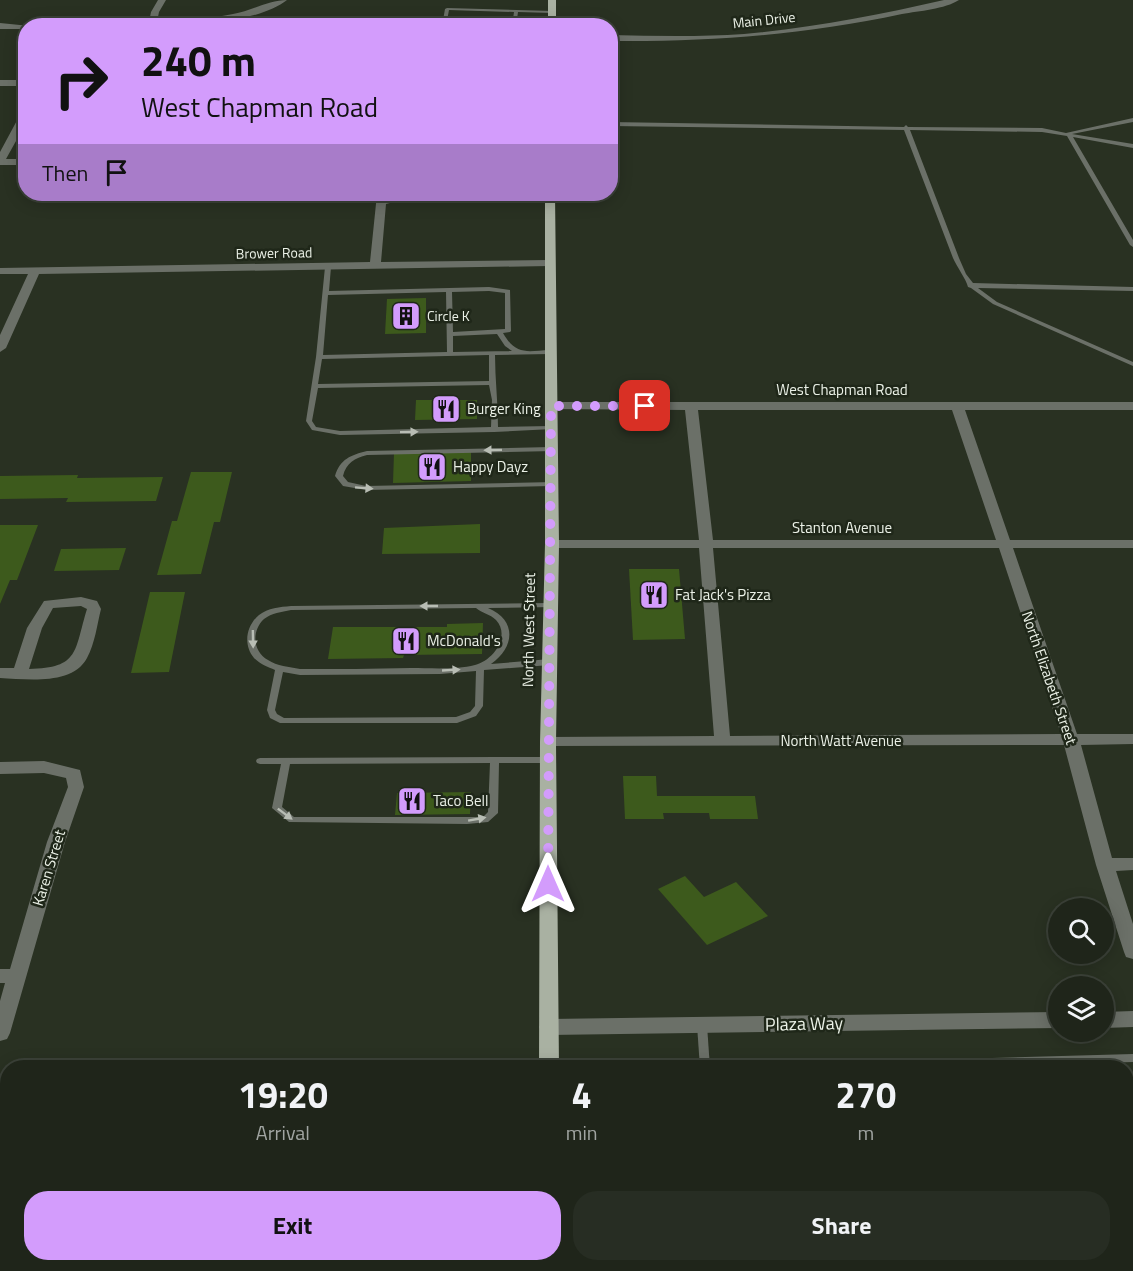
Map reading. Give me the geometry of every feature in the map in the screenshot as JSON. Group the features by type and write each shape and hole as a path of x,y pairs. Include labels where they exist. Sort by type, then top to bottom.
{"main road":[{"path":"552,0 552,18"},
{"name":"North West Street","path":"549,1060 548,742 552,544 550,201"}],"street":[{"path":"153,18 154,12 162,0"},
{"path":"216,18 258,10 283,0"},
{"name":"Main Drive","path":"618,38 688,39 767,34 887,15 955,0"},
{"path":"0,26 18,26"},
{"path":"0,83 18,83"},
{"path":"18,128 0,161 18,162"},
{"path":"375,267 381,201"},
{"name":"Brower Road","path":"0,271 549,263"},
{"path":"0,348 35,270"},
{"name":"West Chapman Road","path":"551,406 1133,406"},
{"path":"691,406 706,544 722,741"},
{"name":"North Elizabeth Street","path":"957,406 1002,544 1071,740 1105,865 1133,952"},
{"name":"Stanton Avenue","path":"552,544 1133,544"},
{"path":"0,673 20,673 53,672 68,669 78,660 94,609 92,604 81,601 49,604 43,610 35,629 20,673"},
{"name":"North Watt Avenue","path":"548,742 1133,739"},
{"name":"Karen Street","path":"0,768 44,767 74,774 76,787 8,976 0,1033"},
{"path":"1105,865 1133,864"},
{"path":"1114,1020 1133,1019"},
{"name":"Plaza Way","path":"549,1027 1048,1020"}],"lane":[{"path":"445,18 447,9 494,8 516,12 552,12"},
{"path":"515,18 516,12"},
{"path":"1068,133 1133,120"},
{"path":"618,124 1042,130 1133,146"},
{"path":"906,127 942,225 964,278 970,286 995,303 1133,364"},
{"path":"1068,133 1133,245"},
{"path":"328,267 310,426 320,431 340,433 551,428"},
{"path":"970,286 1133,289"},
{"path":"325,292 498,289 508,291 509,329 500,333 450,334"},
{"path":"449,290 450,354"},
{"path":"500,333 507,345 520,353"},
{"path":"319,357 550,352"},
{"path":"492,354 494,430"},
{"path":"314,386 492,383"},
{"path":"551,449 367,453 348,459 339,476 346,484 366,489 551,484"},
{"path":"465,605 484,609 496,615 506,630 506,643 499,655 480,667"},
{"path":"550,662 440,671 320,673 280,668 262,661 254,653 251,645 253,629 267,614 291,608 551,605"},
{"path":"280,668 272,713 277,719 297,723 436,720 467,717 478,706 480,667"},
{"path":"286,761 277,808 292,820 467,821 485,820 494,813 495,760"},
{"path":"261,761 549,760"},
{"path":"702,1025 704,1060"},
{"path":"1064,1060 1133,1058"}],"building":[{"name":"Circle K","path":"426,298 426,333 385,334 387,299"},
{"name":"Burger King","path":"416,400 477,400 477,419 415,420"},
{"name":"Happy Dayz","path":"471,452 471,481 393,483 394,453"},
{"path":"191,472 232,472 220,522 214,522 201,574 157,575 172,521 177,521"},
{"path":"78,475 77,478 163,477 156,501 66,502 68,498 0,499 0,476"},
{"path":"480,524 480,553 382,554 384,528"},
{"path":"0,525 38,525 17,580 10,580 0,604"},
{"path":"126,548 119,570 54,571 61,549"},
{"path":"629,569 679,569 685,639 633,640"},
{"path":"150,592 185,592 169,672 131,673"},
{"name":"McDonald's","path":"483,623 482,654 328,659 333,627 447,627 447,624"},
{"path":"623,776 656,776 657,796 755,796 758,819 710,819 709,813 663,813 664,819 625,819"},
{"path":"471,792 470,814 395,815 397,793"},
{"path":"685,876 704,897 736,882 768,916 707,945 658,889"}],"place":[{"name":"Circle K","path":"406,316"},
{"name":"Burger King","path":"446,409"},
{"name":"Happy Dayz","path":"432,467"},
{"name":"Fat Jack's Pizza","path":"654,595"},
{"name":"McDonald's","path":"406,641"},
{"name":"Taco Bell","path":"412,801"}],"route":[{"path":"548,884 552,544 551,406 645,406"}]}
